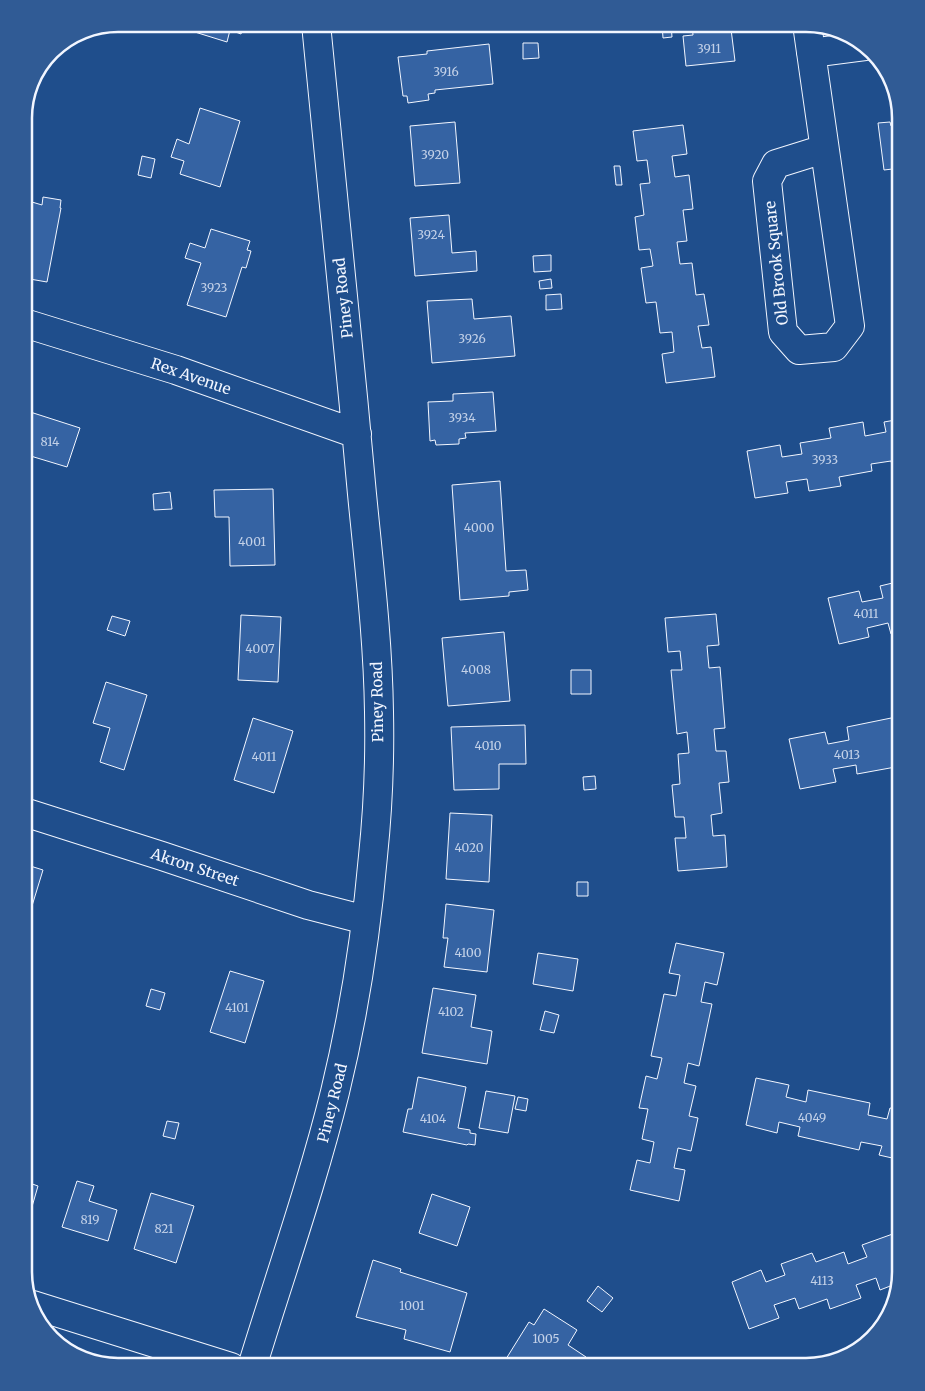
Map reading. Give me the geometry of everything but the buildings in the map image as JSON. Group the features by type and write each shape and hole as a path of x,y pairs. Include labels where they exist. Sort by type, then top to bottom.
{"street":[{"name":"Piney Road","path":"255,1358 324,1137 350,1024 374,852 378,784 379,712 376,642 317,32"},
{"name":"Old Brook Square","path":"808,33 850,326 834,347 799,350 783,332 767,181 776,164 824,149"},
{"path":"810,53 854,47"},
{"name":"Rex Avenue","path":"33,326 176,370 357,434"},
{"name":"Akron Street","path":"32,815 308,905 366,920"},
{"path":"41,1309 202,1358"}]}
